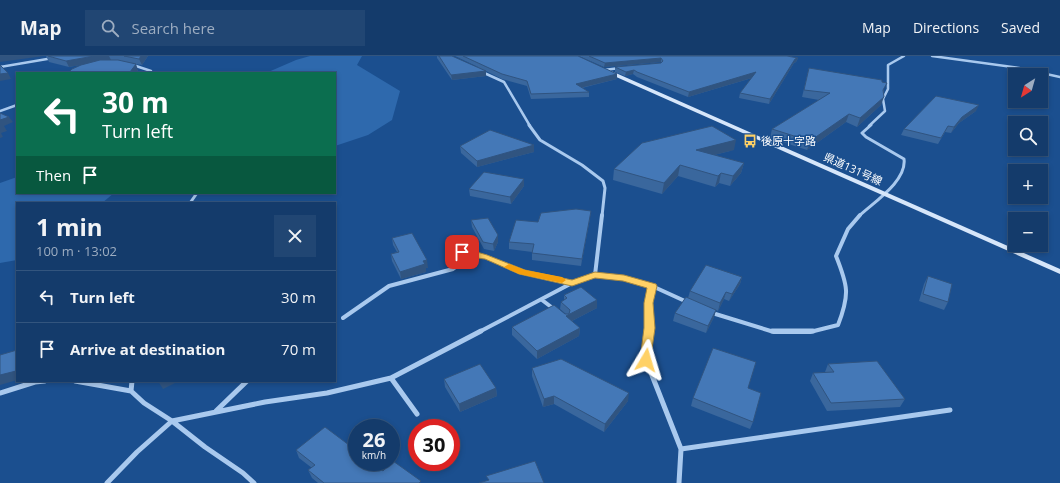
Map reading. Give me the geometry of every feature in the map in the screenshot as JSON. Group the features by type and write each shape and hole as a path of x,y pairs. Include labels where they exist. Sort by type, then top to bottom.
{"main road":[{"name":"県道131号線","path":"600,68 1060,272"}],"street":[{"path":"29,62 31,56"},
{"path":"107,483 137,452 172,421 265,402 327,393 391,378 572,283 595,275 624,278 652,286 709,312 774,332 810,332 838,325 847,304 848,286 836,256 850,225 901,177 906,169 906,162 904,159 866,137 862,133 885,110 883,99 888,89 888,64 904,56"},
{"path":"932,56 1019,68 1060,77"},
{"path":"0,67 58,57"},
{"path":"128,64 144,68 152,72"},
{"path":"600,68 623,68"},
{"path":"476,69 504,82 526,121 540,140 582,165 603,181 605,188 595,275"},
{"path":"0,111 16,106"},
{"path":"455,246 468,258"},
{"path":"343,318 389,286 453,269 468,258 477,255 487,257 522,272 572,283"},
{"path":"652,286 648,303 650,328 646,360 682,449 679,483"},
{"path":"542,300 567,319"},
{"path":"391,378 417,414"},
{"path":"0,393 35,382"},
{"path":"81,382 131,391 144,403 172,421 205,447 243,473 254,483"},
{"path":"131,391 132,382"},
{"path":"215,412 246,382"},
{"path":"682,449 782,436 950,410"}],"shaded area":[{"path":"310,56 362,56 357,65 400,91 392,120 368,135 336,146 336,72 268,72 296,60"},
{"path":"16,177 16,194 113,194 103,202 16,202 16,260 0,263 0,183"}],"building":[{"path":"48,56 94,56 66,61"},
{"path":"124,56 141,56 139,59"},
{"path":"439,56 452,56 486,71 451,75"},
{"path":"463,56 578,56 617,74 576,84 589,92 531,94 527,81 502,74"},
{"path":"589,56 787,56 798,58 795,59 770,99 740,93 756,72 689,92 634,70 626,72 615,67 661,63 663,61 661,58 605,63"},
{"path":"100,60 118,60 136,64 130,72 69,72 81,65"},
{"path":"0,65 8,73 0,74"},
{"path":"809,68 882,80 882,82 887,83 883,90 884,97 860,118 849,114 810,141 772,129 830,93 804,90"},
{"path":"936,96 979,105 962,117 954,127 948,126 941,138 904,129"},
{"path":"0,113 9,117 0,120"},
{"path":"712,126 736,140 696,150 744,163 733,176 721,173 718,176 680,165 664,183 614,169 642,143"},
{"path":"490,130 534,145 477,161 460,146"},
{"path":"484,172 524,179 510,197 469,189"},
{"path":"576,209 591,211 582,259 532,253 534,244 509,242 516,220 538,222 541,213"},
{"path":"488,218 498,235 493,244 483,242 471,220"},
{"path":"412,233 427,260 423,261 425,264 400,272 391,254 399,252 392,238"},
{"path":"706,265 742,277 732,294 726,292 720,303 690,291"},
{"path":"928,276 952,284 948,302 923,294"},
{"path":"581,287 597,300 566,316 580,328 537,351 512,327 554,305 565,314 569,314 570,310 561,302 567,298 564,295"},
{"path":"686,297 716,310 708,326 675,313"},
{"path":"713,348 756,362 748,388 761,393 753,422 693,398"},
{"path":"16,350 16,371 0,375 0,355"},
{"path":"561,359 629,393 605,424 554,396 544,399 532,368"},
{"path":"877,361 905,399 831,403 813,373 834,372 828,364"},
{"path":"480,364 496,388 459,404 444,379"},
{"path":"325,427 348,444 348,471 400,471 400,466 421,481 419,483 324,483 308,470 315,465 296,450"},
{"path":"535,461 544,483 479,483 489,480 486,476"}],"slow traffic":[{"path":"509,267 522,272 562,280"}],"place":[{"name":"後原十字路","path":"750,141"}],"route":[{"path":"462,252 468,258 477,255 487,257 522,272 572,283 595,275 624,278 652,286 648,303 650,328 646,360"}]}
